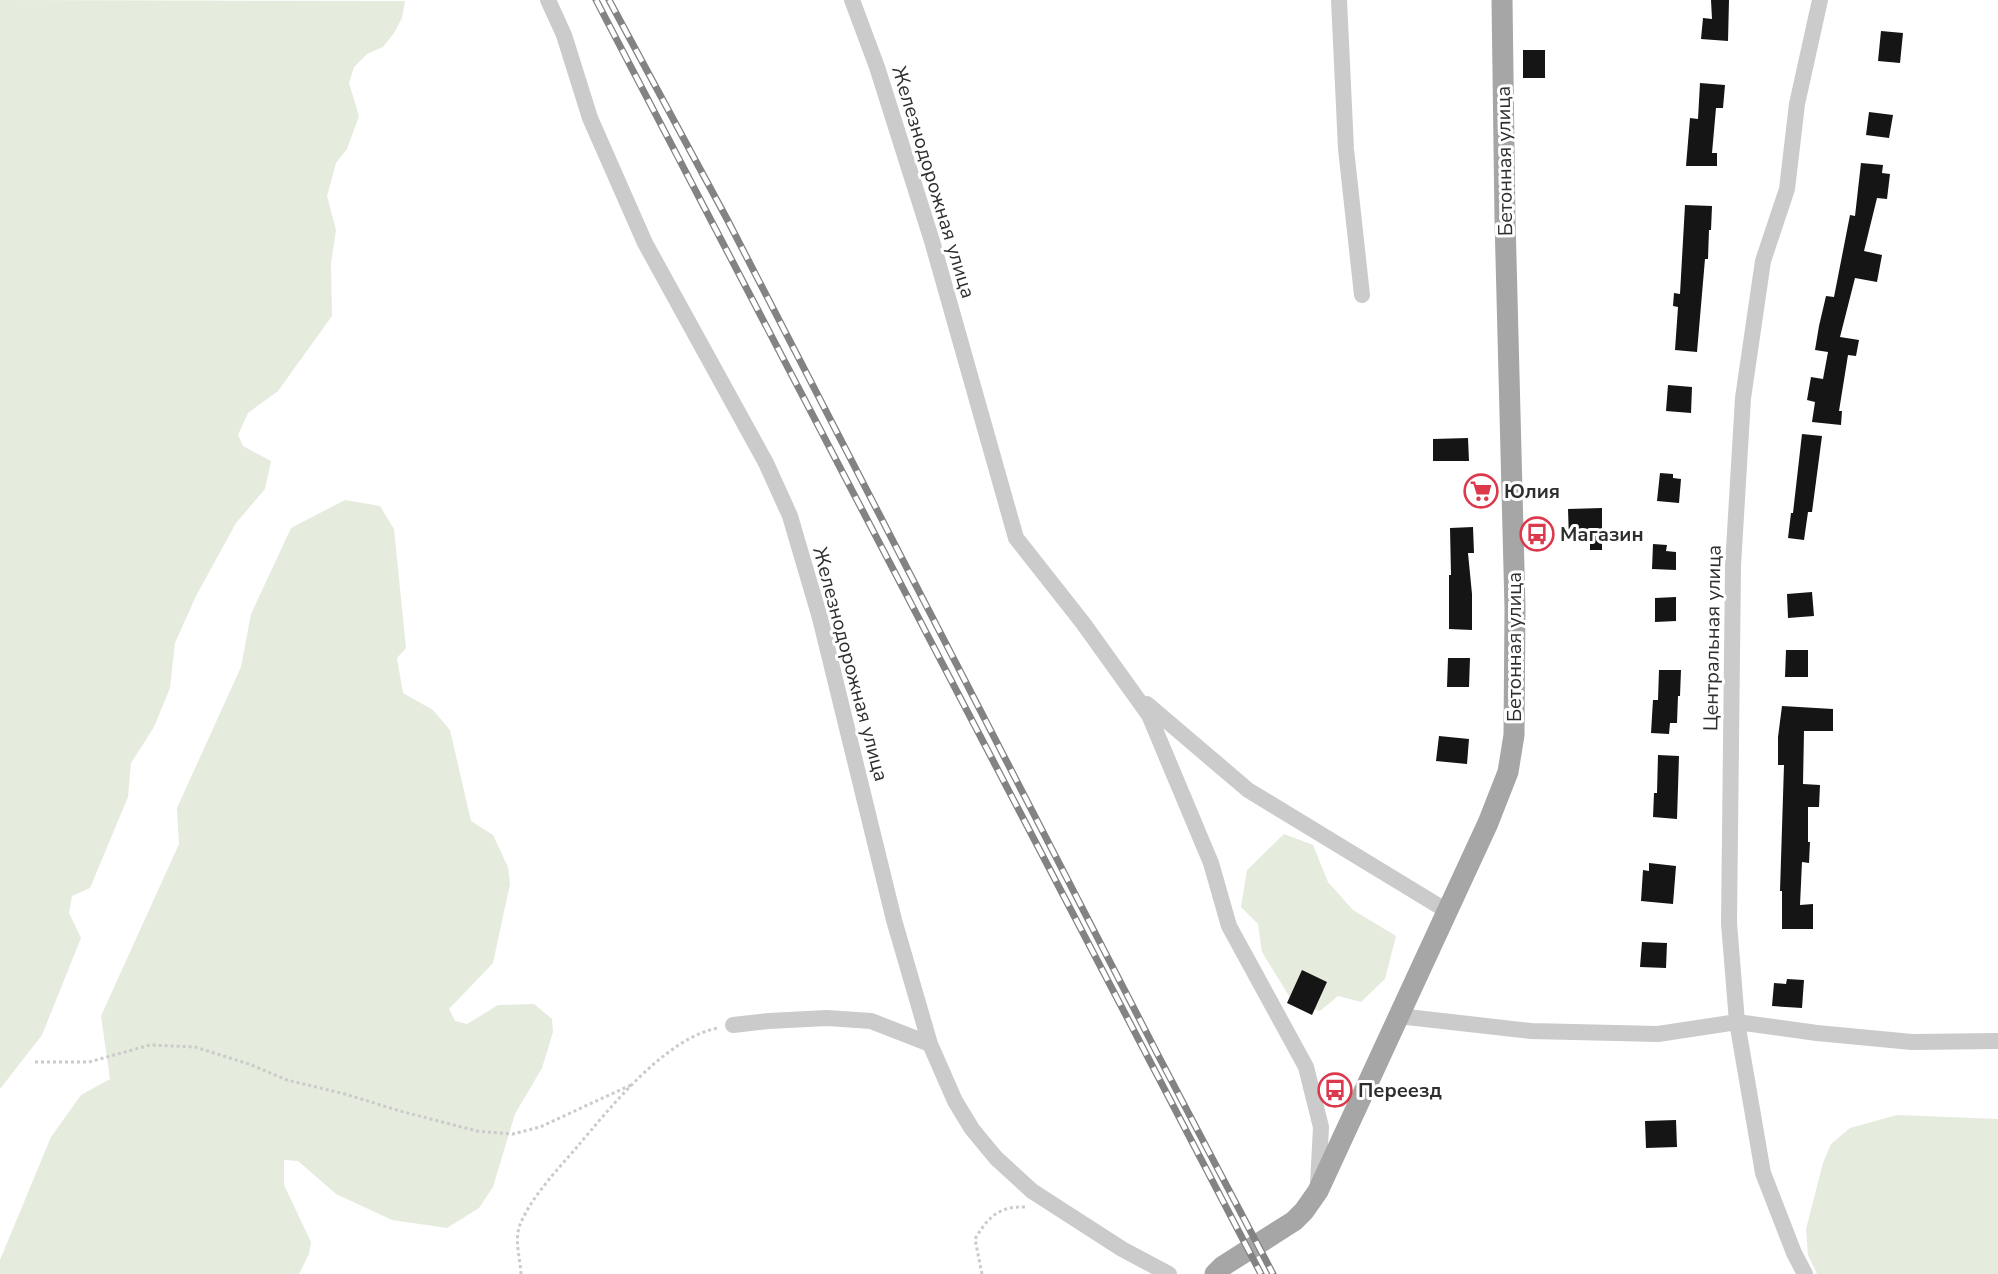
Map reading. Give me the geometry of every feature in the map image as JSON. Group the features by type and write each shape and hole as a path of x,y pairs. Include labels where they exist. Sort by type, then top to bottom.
{"main road":[{"name":"Бетонная улица","path":"1215,1274 1223,1266 1294,1221 1304,1211 1317,1191 1500,796 1508,772 1514,735 1515,608 1502,0"}],"street":[{"name":"Железнодорожная улица","path":"548,0 564,35 590,118 645,243 765,463 790,516 820,618 894,920 930,1044 955,1101 972,1129 996,1158 1032,1191 1122,1249 1169,1274"},
{"name":"Железнодорожная улица","path":"852,0 877,67 932,241 1016,538 1083,623 1149,716 1211,863 1229,926 1306,1067 1320,1127 1317,1191"},
{"path":"1339,0 1346,149 1362,295"},
{"name":"Центральная улица","path":"1805,1274 1794,1253 1763,1173 1737,1022 1729,923 1732,614 1743,398 1763,261 1787,189 1797,104 1820,0"},
{"path":"1131,690 1248,790 1447,911"},
{"path":"1398,1016 1531,1031 1658,1034 1737,1022 1817,1033 1912,1042 1998,1041"},
{"path":"733,1025 827,1018 871,1021 930,1044"}],"path":[{"path":"521,1274 516,1241 521,1222 544,1186 631,1085 654,1064 707,1030 733,1025"},
{"path":"35,1062 89,1062 150,1045 195,1047 249,1064 287,1080 345,1094 400,1111 477,1131 513,1134 540,1127 631,1085"},
{"path":"982,1274 975,1239 986,1219 1010,1206 1034,1207"}],"shaded area":[{"path":"0,0 405,1 402,18 394,33 383,47 367,54 354,67 349,83 359,116 347,149 336,163 327,196 336,230 331,264 332,316 278,391 248,413 238,435 243,446 271,461 265,489 236,523 196,596 175,643 170,688 154,727 131,763 128,797 90,888 72,896 69,913 81,938 42,1035 0,1089"},
{"path":"345,500 380,506 394,529 406,648 397,658 403,693 433,710 450,730 471,821 493,835 508,867 510,884 493,963 449,1009 455,1021 467,1024 498,1005 534,1004 552,1019 553,1032 542,1068 515,1114 493,1187 479,1208 447,1228 392,1220 336,1194 298,1161 284,1160 284,1185 311,1242 309,1254 299,1274 0,1274 0,1260 51,1137 81,1095 110,1079 101,1016 179,844 177,808 241,667 251,614 291,528"},
{"path":"1284,834 1313,845 1328,882 1353,910 1396,936 1385,979 1361,1002 1338,996 1320,1011 1294,1004 1262,952 1258,924 1241,907 1247,870"},
{"path":"1897,1115 1998,1119 1998,1274 1817,1274 1808,1255 1806,1229 1823,1163 1831,1144 1850,1128"}],"building":[{"path":"1711,0 1729,0 1728,41 1701,39 1703,18 1712,19"},
{"path":"1881,31 1903,33 1900,63 1878,61"},
{"path":"1523,50 1545,50 1545,78 1523,78"},
{"path":"1700,83 1725,85 1723,108 1716,108 1712,153 1717,153 1717,166 1686,166 1690,118 1698,119"},
{"path":"1869,112 1893,115 1889,138 1866,135"},
{"path":"1861,163 1883,165 1882,173 1890,174 1887,199 1877,198 1864,251 1882,255 1877,282 1855,278 1840,337 1859,340 1856,356 1848,355 1839,411 1842,411 1841,425 1812,422 1815,402 1807,400 1811,377 1823,379 1828,352 1815,350 1819,326 1826,296 1834,297 1850,215 1855,216"},
{"path":"1685,205 1712,206 1697,352 1675,350 1678,307 1673,306 1674,293 1680,294"},
{"path":"1668,385 1692,387 1691,413 1666,411"},
{"path":"1802,434 1822,436 1812,512 1808,512 1804,540 1788,538"},
{"path":"1468,438 1469,461 1433,461 1433,439"},
{"path":"1660,473 1673,474 1673,478 1681,479 1679,503 1657,501"},
{"path":"1473,478 1488,478 1488,500 1472,499"},
{"path":"1602,508 1602,550 1590,550 1590,540 1569,540 1568,509"},
{"path":"1473,527 1474,553 1468,553 1472,594 1472,630 1449,629 1450,528"},
{"path":"1653,544 1667,545 1666,551 1676,552 1676,570 1652,569"},
{"path":"1812,592 1814,616 1788,618 1787,594"},
{"path":"1676,597 1676,621 1655,622 1655,598"},
{"path":"1786,650 1808,650 1808,677 1785,677"},
{"path":"1448,658 1470,658 1469,687 1447,687"},
{"path":"1659,670 1681,670 1677,723 1670,723 1669,734 1651,733 1653,700 1658,700"},
{"path":"1782,706 1833,709 1833,731 1804,731 1803,784 1820,785 1819,807 1808,807 1809,863 1802,862 1800,905 1813,904 1813,929 1782,929 1782,891 1780,891 1784,765 1778,765 1778,737"},
{"path":"1439,736 1469,739 1467,764 1436,761"},
{"path":"1658,755 1679,756 1677,819 1653,817 1654,793 1657,793"},
{"path":"1649,863 1676,866 1673,904 1641,901 1643,870 1649,871"},
{"path":"1642,942 1667,943 1666,968 1640,967"},
{"path":"1302,970 1327,982 1312,1015 1287,1003"},
{"path":"1787,979 1804,980 1802,1008 1772,1006 1774,983 1786,984"},
{"path":"1676,1120 1677,1147 1646,1148 1645,1121"}],"railway":[{"path":"596,0 1261,1274"},
{"path":"609,0 727,219 1273,1274"}],"place":[{"name":"Юлия","path":"1481,491"},
{"name":"Магазин","path":"1537,534"},
{"name":"Переезд","path":"1335,1090"}]}
